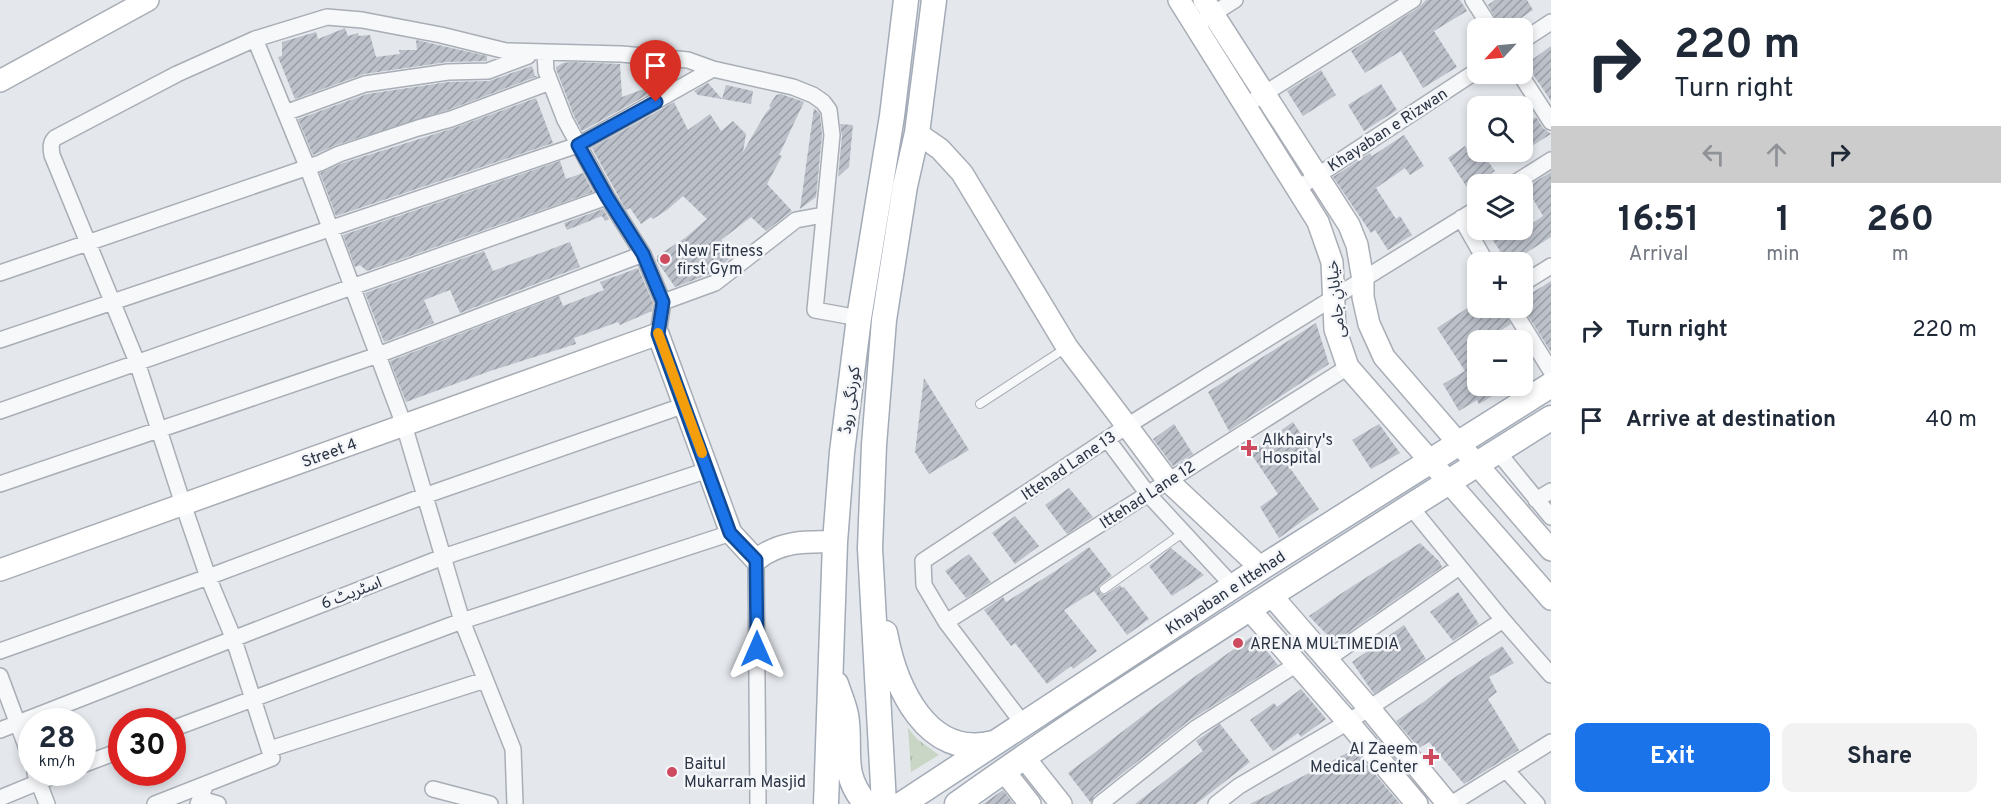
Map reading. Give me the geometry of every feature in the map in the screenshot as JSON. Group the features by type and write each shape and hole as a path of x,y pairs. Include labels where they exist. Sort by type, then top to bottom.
{"main road":[{"name":"کورنگی روڈ","path":"826,804 835,542 842,452 860,318 892,116 906,0"},
{"name":"کورنگی روڈ","path":"884,804 870,548 874,445 884,320 917,126 934,1"},
{"name":"Khayaban e Ittehad","path":"909,801 1233,586 1551,385"},
{"name":"Khayaban e Ittehad","path":"957,804 1023,756 1410,506 1551,418"},
{"path":"870,548 889,655 914,709 927,726 946,740 959,745 979,747 999,741"},
{"path":"830,667 846,716 848,768 854,786 866,804"}],"street":[{"path":"1,79 148,0"},
{"name":"خیابانِ جامی","path":"1179,0 1318,222 1332,262 1335,329 1348,367 1551,598"},
{"path":"1196,28 1211,12 1235,0"},
{"path":"1242,101 1413,0"},
{"path":"1473,0 1485,18"},
{"name":"خیابانِ جامی","path":"1211,12 1348,225 1357,245 1363,280 1363,297 1369,324 1384,357 1459,443 1487,457 1551,550"},
{"path":"155,804 273,758 233,637 208,577 137,362 52,155 52,141 177,74 255,39 327,17 362,20 441,34 506,51 621,54 688,60 713,69 793,87 813,94 829,111 832,135 815,310 860,318"},
{"path":"1533,34 1551,22"},
{"path":"255,39 307,166 404,425 462,621 513,749 515,804"},
{"path":"540,53 565,120 607,197 643,254 663,302 658,334 730,533 756,560 758,804"},
{"path":"285,113 365,84 412,76 488,71 540,53"},
{"path":"0,340 112,300 578,145 713,69"},
{"name":"Khayaban e Rizwan","path":"1297,189 1467,77"},
{"path":"0,273 418,128 451,119 550,82"},
{"path":"1526,84 1551,122"},
{"path":"917,126 962,173 1067,347 1168,481 1261,568"},
{"path":"1529,174 1551,160"},
{"path":"0,411 607,197"},
{"path":"663,302 715,283 796,220 823,215"},
{"name":"Ittehad Lane 13","path":"1024,725 946,622 924,585 923,561 1127,426 1467,215"},
{"path":"1461,219 1480,252"},
{"path":"0,484 378,356 643,254"},
{"path":"1533,277 1551,266"},
{"path":"1518,318 1551,371"},
{"name":"Street 4","path":"0,570 658,334"},
{"name":"Ittehad Lane 12","path":"946,622 1348,367"},
{"path":"0,651 208,577 424,496 685,405"},
{"path":"1107,439 1148,494 1233,586"},
{"path":"1487,457 1551,517"},
{"name":"اسٹریٹ 6","path":"0,730 233,637 443,557 708,470"},
{"path":"1536,501 1551,492"},
{"path":"1410,506 1551,675"},
{"path":"186,724 462,621 730,533"},
{"path":"756,560 767,552 791,543 835,542"},
{"path":"1326,660 1459,567"},
{"path":"1271,595 1449,804 1551,742"},
{"path":"1250,609 1417,804"},
{"path":"1216,804 1239,786 1348,722 1503,620"},
{"path":"1100,804 1196,728 1297,664"},
{"path":"0,676 17,723"},
{"path":"270,749 485,680"},
{"path":"1023,756 1061,804"},
{"path":"1506,770 1537,804"},
{"path":"1004,771 1030,804"},
{"path":"206,784 199,801 218,804"},
{"path":"0,798 21,786"},
{"path":"40,786 47,804"},
{"path":"433,789 489,804"}],"lane":[{"path":"980,404 1067,347"},
{"path":"1104,589 1184,532"}],"green space":[{"path":"908,728 917,739 939,755 911,772"}],"building":[{"path":"1426,0 1460,0 1467,11 1434,31 1457,67 1423,88 1401,51 1365,73 1351,51 1418,8"},
{"path":"1495,0 1527,0 1533,10 1521,18 1495,18 1488,5"},
{"path":"345,28 348,36 358,33 359,36 370,35 376,57 400,54 399,50 417,50 416,40 487,56 487,61 447,62 364,74 295,99 278,57 282,56 282,42 316,32 318,39"},
{"path":"1551,46 1551,101 1533,74 1533,59"},
{"path":"563,63 620,64 622,97 663,82 665,85 582,131 556,69"},
{"path":"532,66 535,76 538,76 448,110 336,145 313,155 298,119 367,94 449,82 489,81"},
{"path":"1321,70 1336,95 1303,116 1287,91"},
{"path":"708,83 722,99 698,95 694,91"},
{"path":"1381,84 1397,110 1364,131 1348,105"},
{"path":"726,85 753,91 751,104 722,99"},
{"path":"781,94 804,102 779,155 782,156 767,184 792,211 766,231 751,217 721,240 733,256 710,274 675,287 657,261 657,256 685,238 707,219 683,196 667,210 641,224 630,208 626,210 592,148 674,102 688,130 710,114 721,131 733,121 746,134 743,152 776,95"},
{"path":"536,98 553,143 336,216 320,173 343,163 454,128"},
{"path":"814,108 820,114 822,135 816,197 800,209"},
{"path":"1536,117 1543,128 1551,134 1533,145 1533,119"},
{"path":"840,124 853,125 849,167 838,177 842,136"},
{"path":"1404,135 1424,166 1410,175 1405,168 1376,188 1396,219 1400,216 1412,235 1388,250 1375,230 1371,233 1333,177 1370,153 1372,156"},
{"path":"1465,146 1467,162 1488,162 1495,171 1490,174 1467,174 1467,187 1448,158"},
{"path":"560,161 566,179 583,173 593,192 367,271 360,265 355,267 343,235"},
{"path":"1551,172 1551,237 1528,252 1498,252 1500,251 1493,240 1533,240 1533,223 1543,216 1533,199 1533,183"},
{"path":"603,209 609,219 605,221 602,216 567,230 564,223"},
{"path":"570,242 580,267 460,313 450,290 424,300 434,323 384,342 365,293 484,251 493,271"},
{"path":"638,268 653,303 652,311 620,325 618,322 574,338 576,344 490,371 406,402 390,361 559,296 563,306 604,290 600,282"},
{"path":"1551,281 1551,352 1530,318 1533,318 1533,292"},
{"path":"1467,308 1467,318 1508,318 1511,324 1502,330 1467,330 1467,396 1492,396 1479,404 1477,400 1459,411 1443,384 1465,371 1437,328"},
{"path":"1316,323 1329,364 1229,431 1208,392"},
{"path":"924,378 969,450 929,474 915,452"},
{"path":"1293,422 1313,452 1290,468 1319,509 1279,538 1260,507 1278,494 1250,452"},
{"path":"1174,424 1193,454 1173,466 1153,439"},
{"path":"1379,424 1400,453 1371,469 1352,440"},
{"path":"1069,488 1093,517 1067,534 1045,505"},
{"path":"1015,516 1039,546 1015,564 992,533"},
{"path":"1420,543 1439,561 1442,567 1349,632 1333,641 1309,616 1342,593"},
{"path":"1089,547 1112,576 1099,586 1100,593 1105,595 1120,585 1124,587 1149,619 1127,635 1094,591 1064,610 1097,651 1073,669 1071,666 1047,684 1015,643 1011,646 984,610 1003,597 1006,602"},
{"path":"1171,548 1204,575 1172,596 1149,566"},
{"path":"969,554 991,582 966,598 945,571"},
{"path":"1458,592 1479,624 1453,641 1430,612"},
{"path":"1404,625 1426,659 1374,694 1352,662"},
{"path":"1254,635 1278,665 1190,720 1094,796 1091,803 1068,773 1190,680"},
{"path":"1502,646 1514,663 1489,677 1497,692 1488,699 1519,750 1464,784 1429,742 1419,748 1396,721"},
{"path":"1301,689 1326,719 1301,737 1298,733 1273,751 1250,720 1274,703 1277,707"},
{"path":"1220,724 1250,762 1196,804 1135,804 1203,751 1196,741"},
{"path":"1349,752 1359,755 1400,804 1250,804"},
{"path":"1003,790 1014,804 983,804"}],"slow traffic":[{"path":"658,333 702,453"}],"place":[{"name":"New Fitness first Gym","path":"665,259"},
{"name":"Alkhairy's Hospital","path":"1249,448"},
{"name":"ARENA MULTIMEDIA","path":"1238,643"},
{"name":"Al Zaeem Medical Center","path":"1431,757"},
{"name":"Baitul Mukarram Masjid","path":"672,772"}],"route":[{"path":"656,102 578,145 643,254 663,302 658,334 730,533 756,560 757,649"}]}
